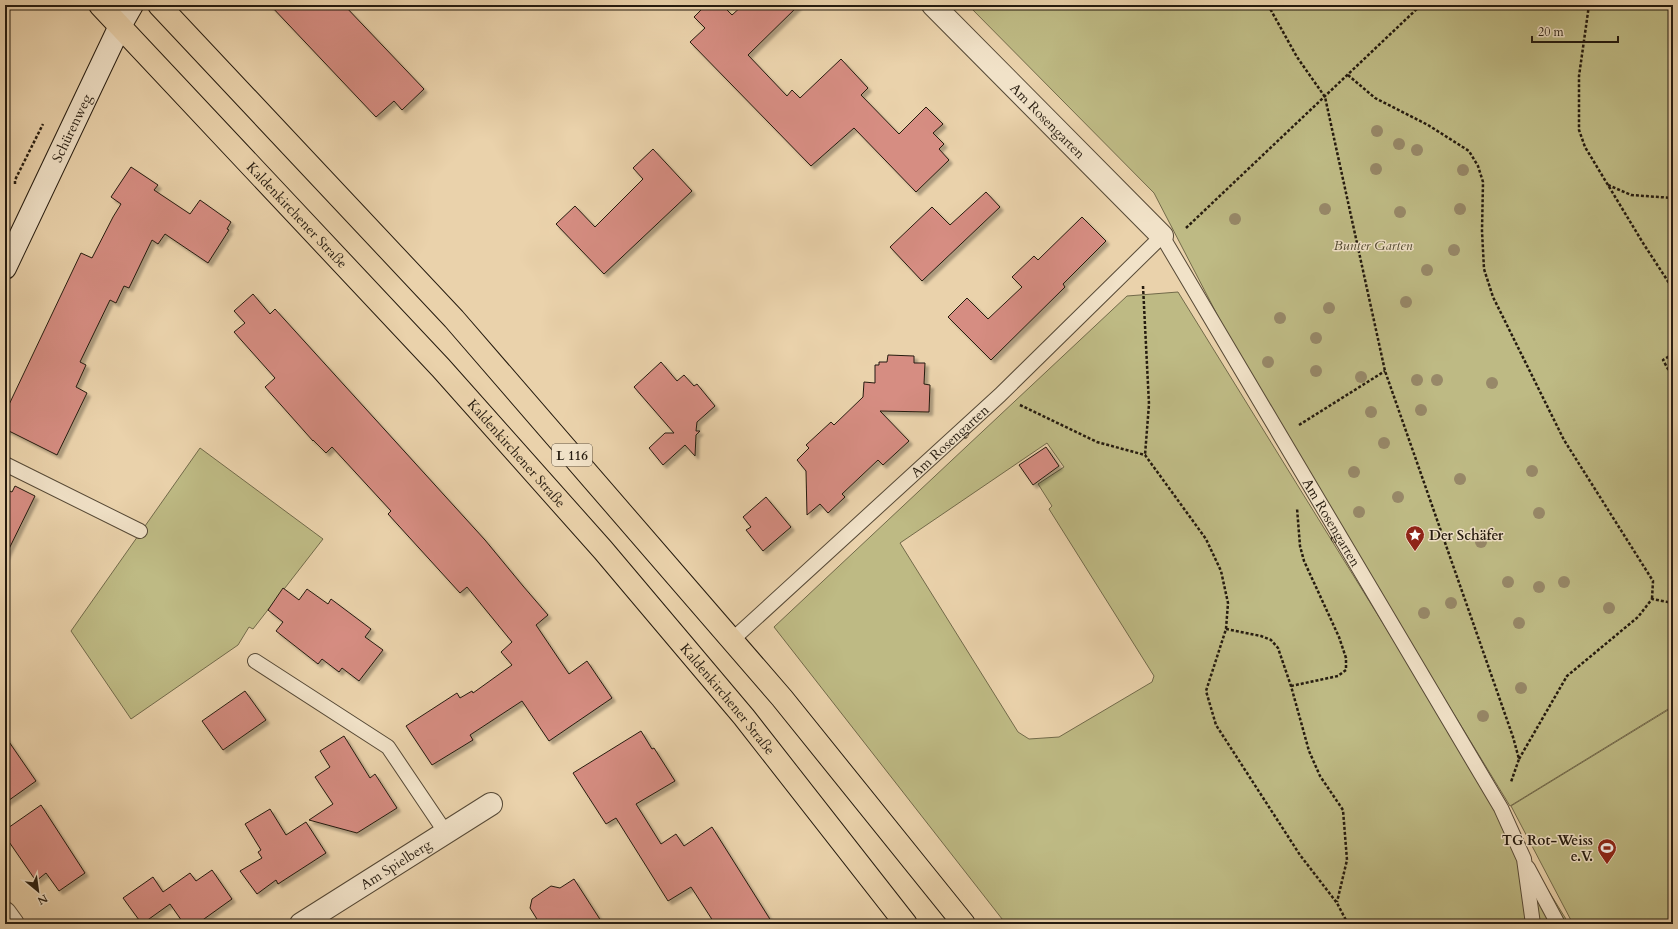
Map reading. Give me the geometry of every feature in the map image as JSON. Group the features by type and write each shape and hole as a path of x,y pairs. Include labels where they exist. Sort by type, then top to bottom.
{"main road":[{"name":"Kaldenkirchener Straße","path":"100,5 440,368 604,550 744,717 906,924"},
{"name":"L 116","path":"160,5 454,319 782,698 964,924"}],"street":[{"name":"Schürenweg","path":"8,255 120,26 132,5"},
{"name":"Am Rosengarten","path":"933,5 1162,236"},
{"name":"Am Spielberg","path":"301,924 491,804"},
{"path":"5,913 13,924"}],"lane":[{"name":"Am Rosengarten","path":"732,640 1000,395 1162,236 1301,468 1501,808 1524,859"},
{"path":"5,464 140,531"},
{"path":"255,661 388,747 446,833"},
{"path":"1524,859 1533,924"},
{"path":"1524,859 1558,924"}],"path":[{"path":"1268,5 1297,57 1325,97 1385,371 1519,759"},
{"path":"1162,236 1185,229 1421,5"},
{"path":"1590,5 1579,76 1579,130 1585,147 1643,243 1673,289"},
{"path":"1348,75 1375,98 1428,125 1469,151 1475,161 1483,182 1482,231 1484,269 1493,296 1564,440 1653,581 1652,599 1638,617 1567,676 1527,742 1519,759 1501,808"},
{"path":"1608,185 1632,195 1673,198"},
{"path":"1142,281 1149,404 1144,455"},
{"path":"1673,354 1663,360 1673,378"},
{"path":"1282,436 1385,371"},
{"path":"1000,395 1097,442 1144,455 1206,539 1221,571 1228,603 1226,629 1206,691 1216,725 1300,854 1337,903 1348,924"},
{"path":"1291,686 1338,676 1346,670 1346,658 1339,637 1304,561 1300,546 1297,489 1301,468"},
{"path":"1652,599 1673,603"},
{"path":"1226,629 1261,636 1271,640 1278,648 1291,686 1309,751 1320,776 1343,810 1347,860 1337,903"}],"green space":[{"name":"Bunter Garten","path":"968,5 1673,5 1673,706 1510,806 1316,488 1235,349 1154,193"},
{"path":"1178,292 1569,924 1006,924 774,627 1127,296","holes":["1047,443 1064,467 1038,484 1052,506 1049,509 1154,676 1152,682 1059,737 1029,739 1018,732 900,543"]},
{"path":"200,448 323,539 253,629 249,627 238,645 131,719 71,631"},
{"name":"TG Rot-Weiss e.V.","path":"1673,707 1673,924 1573,924 1511,806"}],"building":[{"path":"270,5 344,5 424,89 402,110 394,101 376,117"},
{"path":"706,5 722,5 732,15 743,5 799,5 748,55 787,96 792,90 800,98 841,59 868,88 861,95 899,134 926,107 943,124 933,133 944,144 939,149 949,160 916,192 854,128 811,166 690,42 705,28 694,17"},
{"path":"653,149 692,191 604,274 556,224 575,206 595,227 643,179 633,168"},
{"path":"131,167 158,185 154,190 190,214 200,200 231,222 227,229 229,230 208,263 165,234 158,244 152,240 129,288 124,286 116,303 110,300 80,362 86,365 76,387 87,393 57,455 5,429 5,413 81,253 92,258 121,204 111,197"},
{"path":"986,192 1000,207 922,281 890,247 932,207 950,225"},
{"path":"1082,217 1106,241 1063,284 1065,287 991,360 948,317 967,298 988,319 1022,287 1012,277 1034,256 1038,260"},
{"path":"253,294 270,314 275,309 485,540 548,615 536,625 569,674 587,661 612,698 549,741 522,701 470,735 473,740 432,765 406,726 457,693 460,698 472,691 473,693 512,665 501,652 512,642 467,587 460,593 388,514 391,511 332,447 326,453 313,441 265,387 275,378 234,332 245,323 234,311"},
{"path":"888,355 914,356 914,363 925,363 924,384 930,385 929,412 880,411 909,441 883,465 878,460 842,494 845,497 828,513 820,504 807,515 806,471 797,460 809,448 806,445 831,422 834,425 863,397 864,382 875,383 875,365 879,365 879,362 887,362"},
{"path":"661,362 677,381 684,375 694,386 697,384 715,406 697,422 696,431 700,431 696,435 695,456 685,445 663,465 649,448 665,433 674,433 634,387"},
{"path":"1046,447 1059,466 1033,485 1019,465"},
{"path":"15,486 35,496 5,557 5,489 12,492"},
{"path":"766,497 791,527 763,551 746,530 751,527 743,517"},
{"path":"283,588 299,600 307,589 328,604 331,599 371,629 365,637 383,650 359,681 342,668 339,672 322,659 318,664 276,631 283,622 268,610"},
{"path":"245,691 266,720 223,750 202,721"},
{"path":"641,731 675,781 636,804 661,844 676,834 684,846 712,827 773,924 715,924 691,887 668,901 616,818 606,824 573,773"},
{"path":"5,736 36,781 5,803"},
{"path":"344,736 370,778 375,774 397,808 357,833 309,820 333,804 315,777 330,767 320,751"},
{"path":"41,805 85,873 59,891 46,873 36,881 5,836 5,830"},
{"path":"270,809 286,835 306,822 326,853 278,884 276,880 257,894 240,871 262,858 258,852 261,850 245,824"},
{"path":"212,870 232,899 197,924 184,924 170,904 142,924 123,898 153,877 163,892 190,873 196,881"},
{"path":"574,879 603,924 540,924 530,908 532,899 551,886 560,888"}],"place":[{"name":"Der Schäfer","path":"1415,552"},
{"name":"TG Rot-Weiss e.V.","path":"1607,865"}]}
